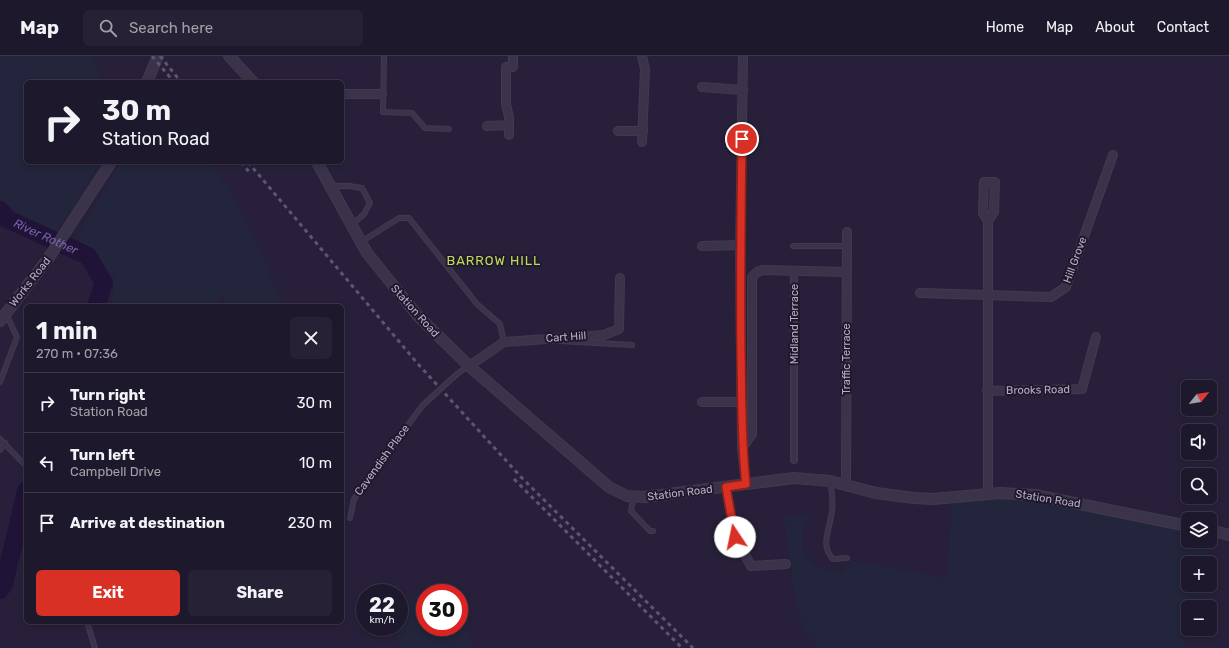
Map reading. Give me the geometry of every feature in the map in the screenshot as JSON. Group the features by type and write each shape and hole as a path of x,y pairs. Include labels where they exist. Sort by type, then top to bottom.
{"street":[{"path":"148,80 158,56"},
{"path":"229,56 251,80"},
{"path":"509,135 509,117 506,104 506,67 513,66 513,56"},
{"path":"642,56 645,69 642,142"},
{"path":"743,56 740,245 742,448 746,484"},
{"path":"702,88 742,90"},
{"path":"344,94 382,94"},
{"path":"487,126 509,125"},
{"path":"618,131 643,131"},
{"name":"Hill Grove","path":"987,294 1051,297 1066,287 1113,155"},
{"name":"Works Road","path":"3,317 64,236 110,164"},
{"name":"Station Road","path":"318,164 351,226 375,264 418,316 469,366 609,487 623,495 633,497 651,497 794,478 830,481 876,493 914,498 988,494 1035,495 1181,525"},
{"path":"988,221 988,494"},
{"name":"Traffic Terrace","path":"846,485 847,232"},
{"path":"702,246 740,245"},
{"path":"742,448 752,434 752,277 757,272 763,270 846,272"},
{"name":"Midland Terrace","path":"794,271 794,460"},
{"name":"Cart Hill","path":"504,342 604,335 619,329 620,278"},
{"path":"920,293 987,294"},
{"name":"Brooks Road","path":"987,391 1082,389 1096,337"},
{"path":"469,366 504,342"},
{"path":"702,402 742,402"},
{"path":"726,487 735,537 751,566 786,564"},
{"path":"1217,532 1229,535"}],"lane":[{"path":"384,56 382,94 383,112 412,113 425,128 449,129"},
{"path":"331,186 362,188 370,203 364,214 351,226"},
{"path":"361,242 399,218 409,218 477,304 500,324 504,342"},
{"path":"793,246 847,246"},
{"path":"0,382 17,337 3,317"},
{"path":"533,340 632,346"},
{"name":"Cavendish Place","path":"350,518 354,499 422,406 457,374 469,366"},
{"path":"0,439 11,448 24,464"},
{"path":"0,450 5,443"},
{"path":"830,481 833,510 826,543 827,553 833,559 847,558"},
{"path":"633,497 631,511 650,531 653,531"},
{"path":"88,624 95,648"}],"shaded area":[{"path":"0,56 93,56 101,80 24,80 24,164 100,164 80,198 56,232 18,213 0,197"},
{"path":"120,164 211,164 232,193 259,248 282,304 225,304 223,295 214,304 111,304 114,296 113,275 89,255 76,237"},
{"path":"987,497 1034,498 1181,530 1181,548 1208,548 1207,556 1181,556 1181,592 1197,592 1196,600 1181,600 1181,636 1187,636 1184,648 817,648 803,628 796,603 784,518 809,516 802,532 803,551 815,566 842,573 851,561 947,578 952,500"},
{"path":"416,596 416,636 468,636 474,648 402,648 396,636 408,636 408,600"}],"waterway":[{"name":"River Rother","path":"0,210 7,219 88,256 104,283 97,304"},
{"name":"River Rother","path":"0,590 4,584 24,499"}],"railway":[{"path":"152,56 172,80"},
{"path":"160,56 179,80"},
{"path":"243,164 250,173"},
{"path":"250,164 418,364 521,477 693,648"},
{"path":"514,479 682,648"}],"district":[{"name":"BARROW HILL","path":"494,260"}],"route":[{"path":"735,537 726,487 746,484 742,448 741,370 740,245 742,139"}]}
